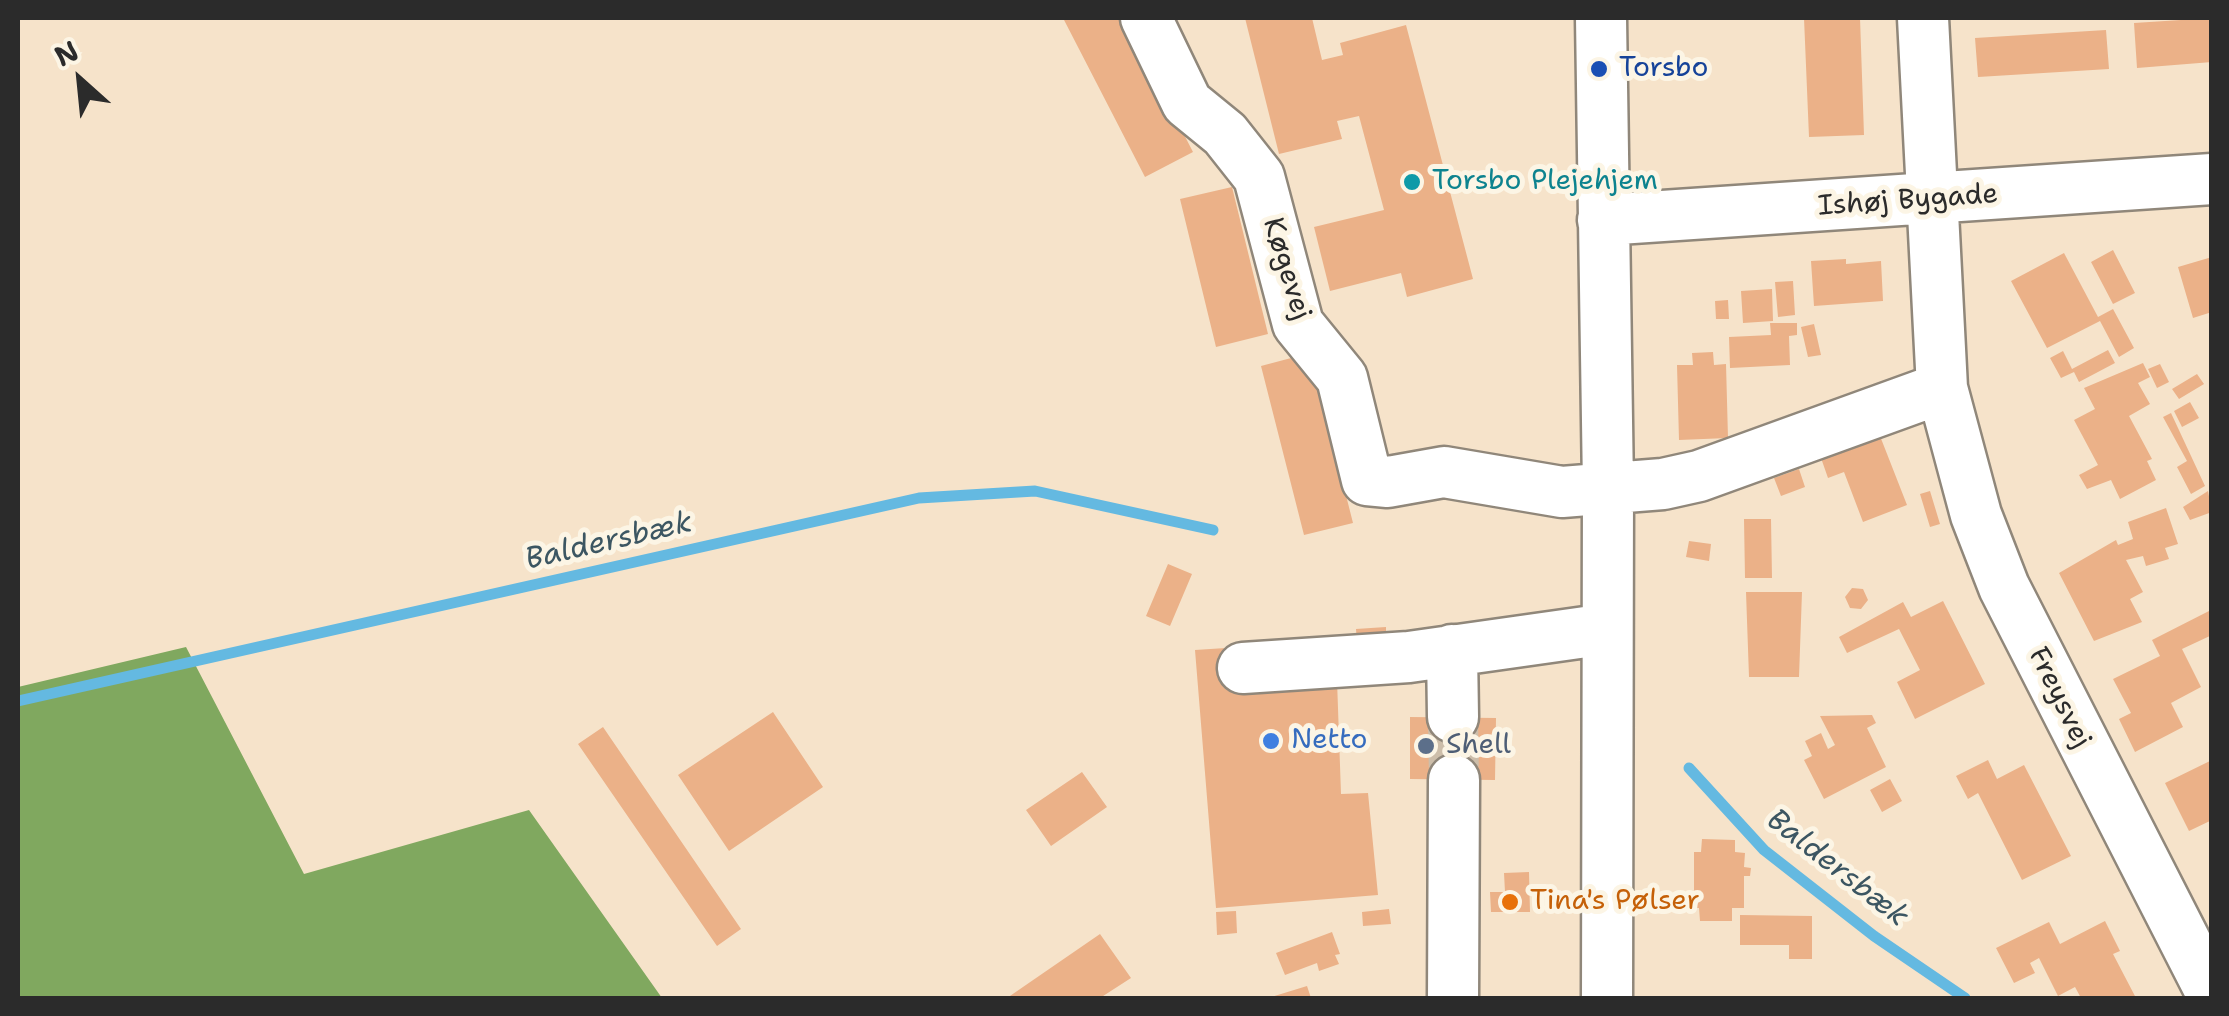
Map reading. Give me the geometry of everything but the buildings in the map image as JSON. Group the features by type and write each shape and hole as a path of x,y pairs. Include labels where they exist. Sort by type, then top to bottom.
{"street":[{"name":"Køgevej","path":"1146,18 1187,102 1225,134 1259,177 1298,324 1342,378 1367,480 1388,482 1444,472 1562,492 1608,488"},
{"path":"1601,18 1608,488 1607,998"},
{"name":"Freysvej","path":"1924,18 1942,388 1994,566 2212,994"},
{"name":"Ishøj Bygade","path":"1604,220 2212,179"},
{"path":"1608,488 1700,476 1942,388"},
{"path":"1242,668 1452,650 1607,629"},
{"path":"1452,650 1453,718"},
{"path":"1452,998 1454,780"}],"green space":[{"path":"186,647 304,874 529,810 662,998 18,998 18,687"}],"waterway":[{"name":"Baldersbæk","path":"18,701 919,498 1035,491 1213,530"},
{"name":"Baldersbæk","path":"1689,768 1764,850 1874,936 1965,998"}],"tunnel":[{"path":"1453,717 1454,780"}],"place":[{"name":"Torsbo","path":"1599,69"},
{"name":"Torsbo Plejehjem","path":"1412,182"},
{"name":"Netto","path":"1271,741"},
{"name":"Shell","path":"1426,746"},
{"name":"Tina's Pølser","path":"1510,902"}]}
